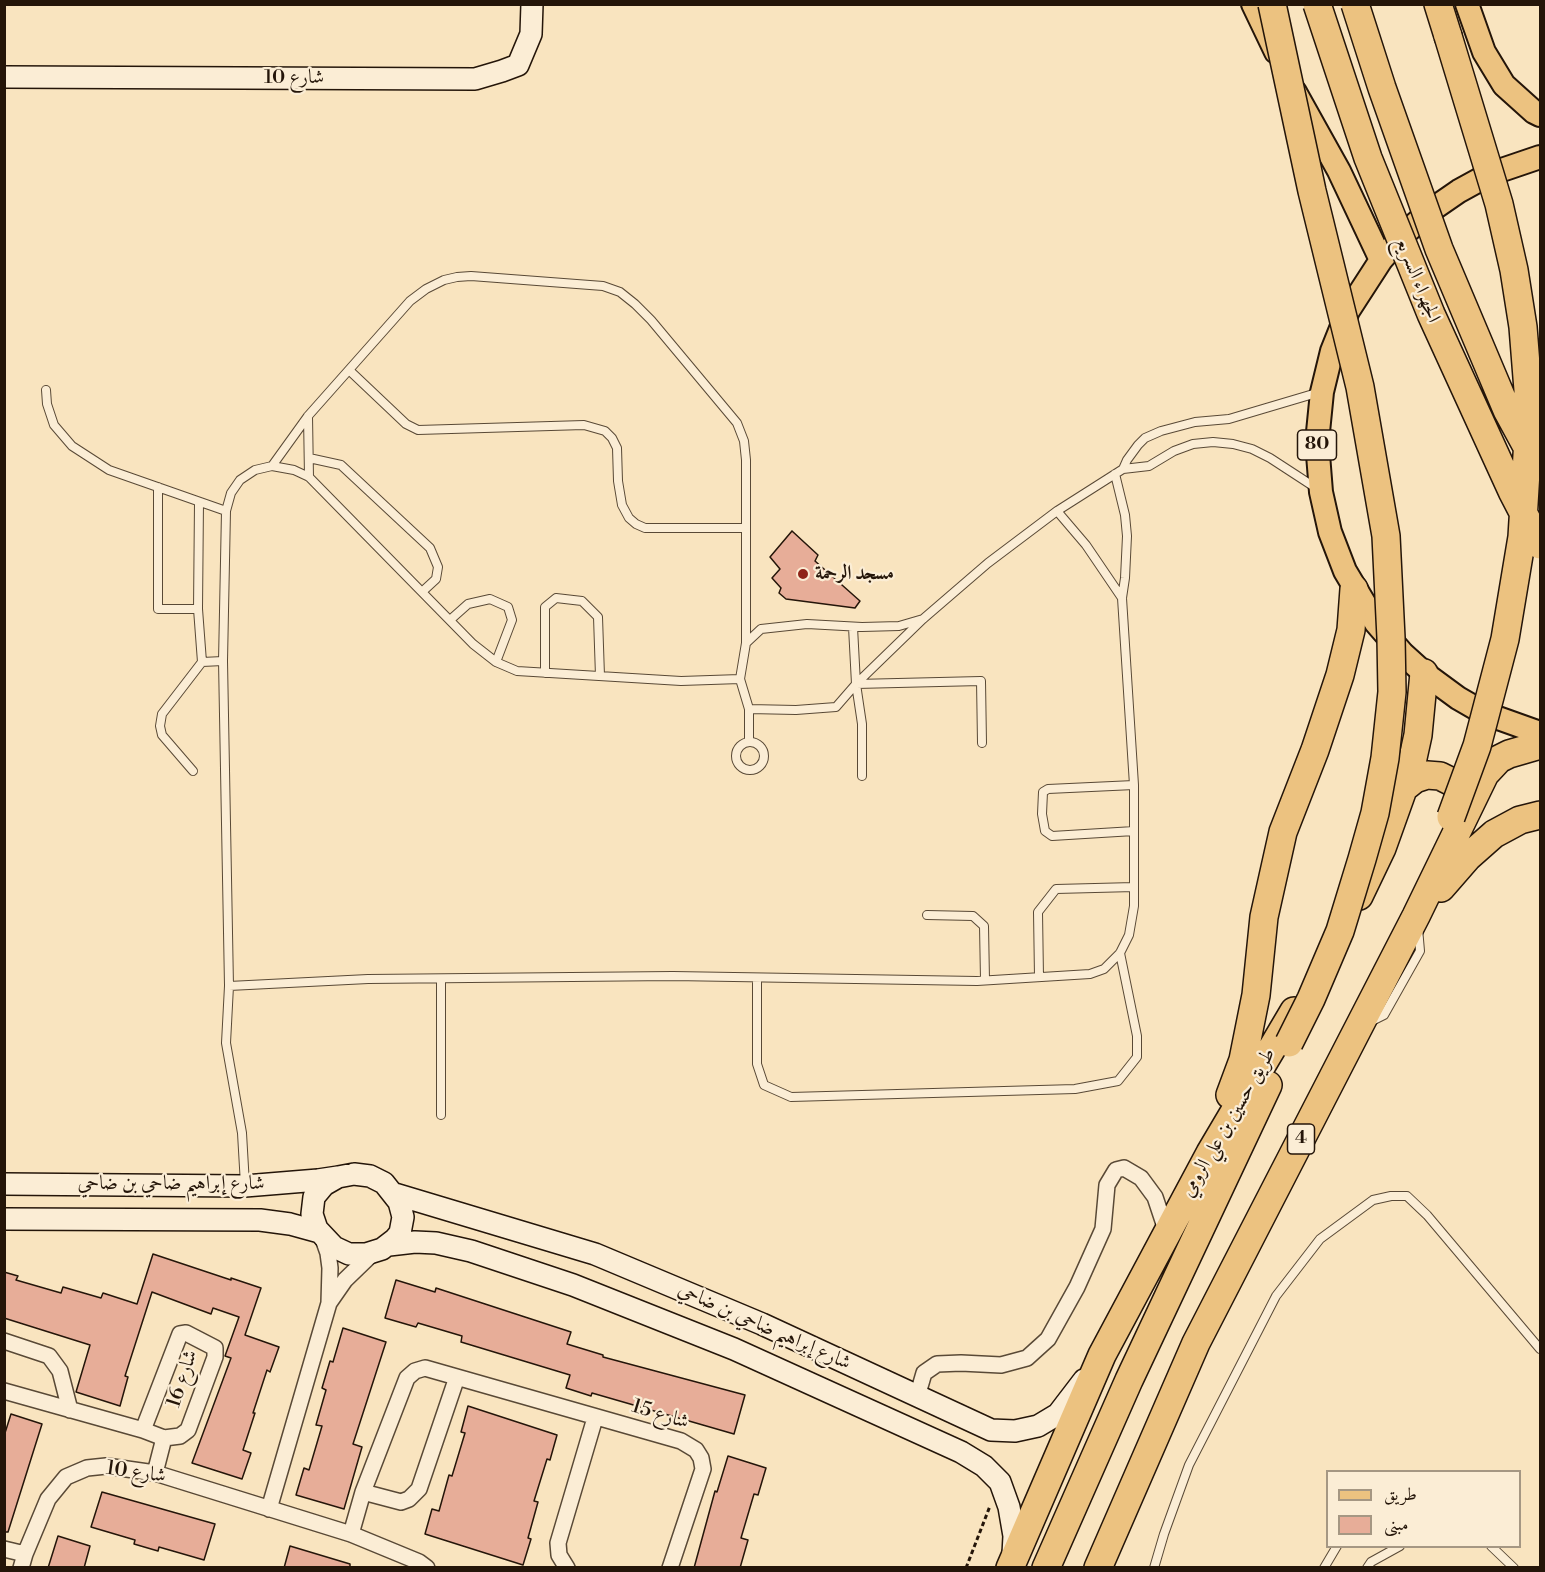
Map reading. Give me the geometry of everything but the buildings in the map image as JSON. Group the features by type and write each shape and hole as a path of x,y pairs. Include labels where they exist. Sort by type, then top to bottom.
{"highway":[{"path":"1046,1568 1129,1380 1323,973 1340,931 1362,859 1385,758 1392,692 1386,536 1360,387 1312,191 1272,4"},
{"name":"الجهراء السريع","path":"1317,4 1368,158 1431,314 1508,482 1540,545"},
{"name":"الجهراء السريع","path":"1355,4 1439,249 1508,410 1540,473"},
{"path":"1438,4 1499,204 1514,270 1524,338 1528,390 1528,439 1522,537 1505,639 1458,817"},
{"path":"1210,1152 1243,1060 1256,995 1264,917 1283,832 1315,750 1340,675 1352,630 1354,589"},
{"name":"طريق حسين بن علي الرومي","path":"1011,1564 1102,1355 1210,1152 1327,955 1382,848 1405,787 1418,735 1424,673"},
{"name":"4","path":"1098,1568 1196,1343 1416,916 1458,817 1491,766 1509,754 1540,745"},
{"path":"1078,1568 1185,1339 1465,804 1461,792 1452,782 1440,776 1427,775 1415,778 1405,787"},
{"path":"1416,916 1468,857 1494,834 1520,820 1540,815"}],"main road":[{"name":"الجهراء السريع","path":"1253,4 1299,100 1350,192 1381,261"},
{"path":"1467,4 1484,52 1504,85 1540,115"},
{"name":"80","path":"1540,157 1490,174 1459,191 1413,226 1381,261 1348,311 1332,351 1322,392 1317,442 1324,512 1337,552 1354,589 1376,623 1403,654 1458,698 1512,724 1540,733"}],"street":[{"name":"شارع 10","path":"4,77 475,79 518,65 531,34 532,4"},
{"path":"902,1425 912,1419 917,1408 916,1397 924,1373 937,1364 1001,1365 1027,1358 1048,1339 1077,1287 1102,1229 1107,1185 1116,1170 1124,1168 1141,1178 1155,1197 1167,1233"},
{"path":"269,1509 329,1303 328,1253 312,1214 314,1197 324,1185 338,1177 354,1174 369,1176 384,1183 395,1194 402,1209 400,1233 345,1280 329,1303"},
{"name":"شارع إبراهيم ضاحي بن ضاحي","path":"4,1184 245,1186 338,1177"},
{"name":"شارع إبراهيم ضاحي بن ضاحي","path":"395,1194 595,1254 762,1324 991,1430 1015,1431 1030,1428 1058,1414 1102,1355"},
{"name":"شارع إبراهيم ضاحي بن ضاحي","path":"4,1218 260,1220 290,1224 321,1234"},
{"path":"321,1234 334,1247 349,1254 366,1254 381,1249"},
{"name":"شارع إبراهيم ضاحي بن ضاحي","path":"381,1249 415,1242 436,1243 471,1251 573,1285 734,1349 961,1452 984,1466 1000,1482"},
{"name":"شارع 16","path":"143,1430 180,1334 186,1333 215,1348 214,1357 188,1430 180,1436 164,1438"},
{"path":"4,1341 50,1356 60,1371 70,1410"},
{"name":"شارع 15","path":"351,1534 363,1492 406,1378 415,1371 425,1368 681,1441 696,1450 701,1458 703,1469 670,1568"},
{"path":"363,1492 401,1502 409,1499 419,1489 457,1377"},
{"path":"4,1391 164,1438 155,1473"},
{"path":"567,1568 559,1555 558,1543 595,1418"},
{"name":"شارع 10","path":"23,1561 48,1499 66,1478 87,1468 106,1466 155,1473 351,1534 419,1562 427,1568"},
{"path":"1000,1482 1011,1516 1014,1536 1011,1564"},
{"path":"5,1549 23,1561"}],"lane":[{"path":"272,466 308,416 348,370 410,301 426,289 451,278 471,276 603,286 620,292 635,303 651,320 737,423 744,441 746,460 746,643 740,679 750,709 749,742"},
{"path":"348,370 405,424 418,430 584,425 605,431 617,448 622,506 629,518 636,524 645,528 746,528"},
{"path":"46,390 47,404 54,425 72,446 109,470 226,511"},
{"path":"750,709 796,710 836,706 855,684 923,619 988,563 1057,511 1119,471 1145,438 1195,422 1229,419 1322,392"},
{"path":"308,416 309,477"},
{"path":"1119,471 1149,466 1174,451 1193,444 1213,442 1233,444 1252,449 1270,458 1321,492"},
{"path":"309,458 341,465 429,548 438,567 436,579 423,591"},
{"path":"245,1186 242,1133 226,1044 229,986 223,661 226,511 231,492 240,480 255,470 272,466 294,470 309,477 473,644 496,662 517,671 681,681 740,679"},
{"path":"229,986 368,979 673,976 985,980 1090,974 1104,969 1119,953 1129,935 1134,906 1134,785 1122,598 1127,536 1119,471"},
{"path":"158,487 158,609 198,609"},
{"path":"193,771 162,735 160,726 162,714 202,662 198,609 199,502"},
{"path":"1057,511 1093,554 1122,598"},
{"path":"545,673 545,607 556,598 582,601 598,617 600,676"},
{"path":"450,620 468,604 479,601 490,599 508,607 512,620 496,662"},
{"path":"746,643 761,629 776,626 807,624 853,627 899,626 923,619"},
{"path":"853,627 855,684 862,724 862,777"},
{"path":"202,662 223,661"},
{"path":"855,684 981,681 982,743"},
{"path":"1134,785 1048,789 1043,792 1042,814 1045,831 1052,836 1134,831"},
{"path":"1039,977 1038,912 1056,889 1134,887"},
{"path":"927,915 972,916 984,926 985,980"},
{"path":"757,978 757,1064 764,1085 791,1097 1075,1089 1118,1081 1137,1058 1137,1036 1119,953"},
{"path":"441,979 441,1115"},
{"path":"1155,1568 1164,1534 1188,1465 1275,1296 1320,1239 1373,1200 1391,1196 1407,1196 1427,1215 1540,1349"},
{"path":"1324,1568 1336,1548"},
{"path":"1367,1568 1371,1562 1396,1548"},
{"path":"1493,1548 1514,1568"}],"path":[{"path":"966,1568 1000,1482"}],"place":[{"name":"مسجد الرحمة","path":"803,574"}]}
